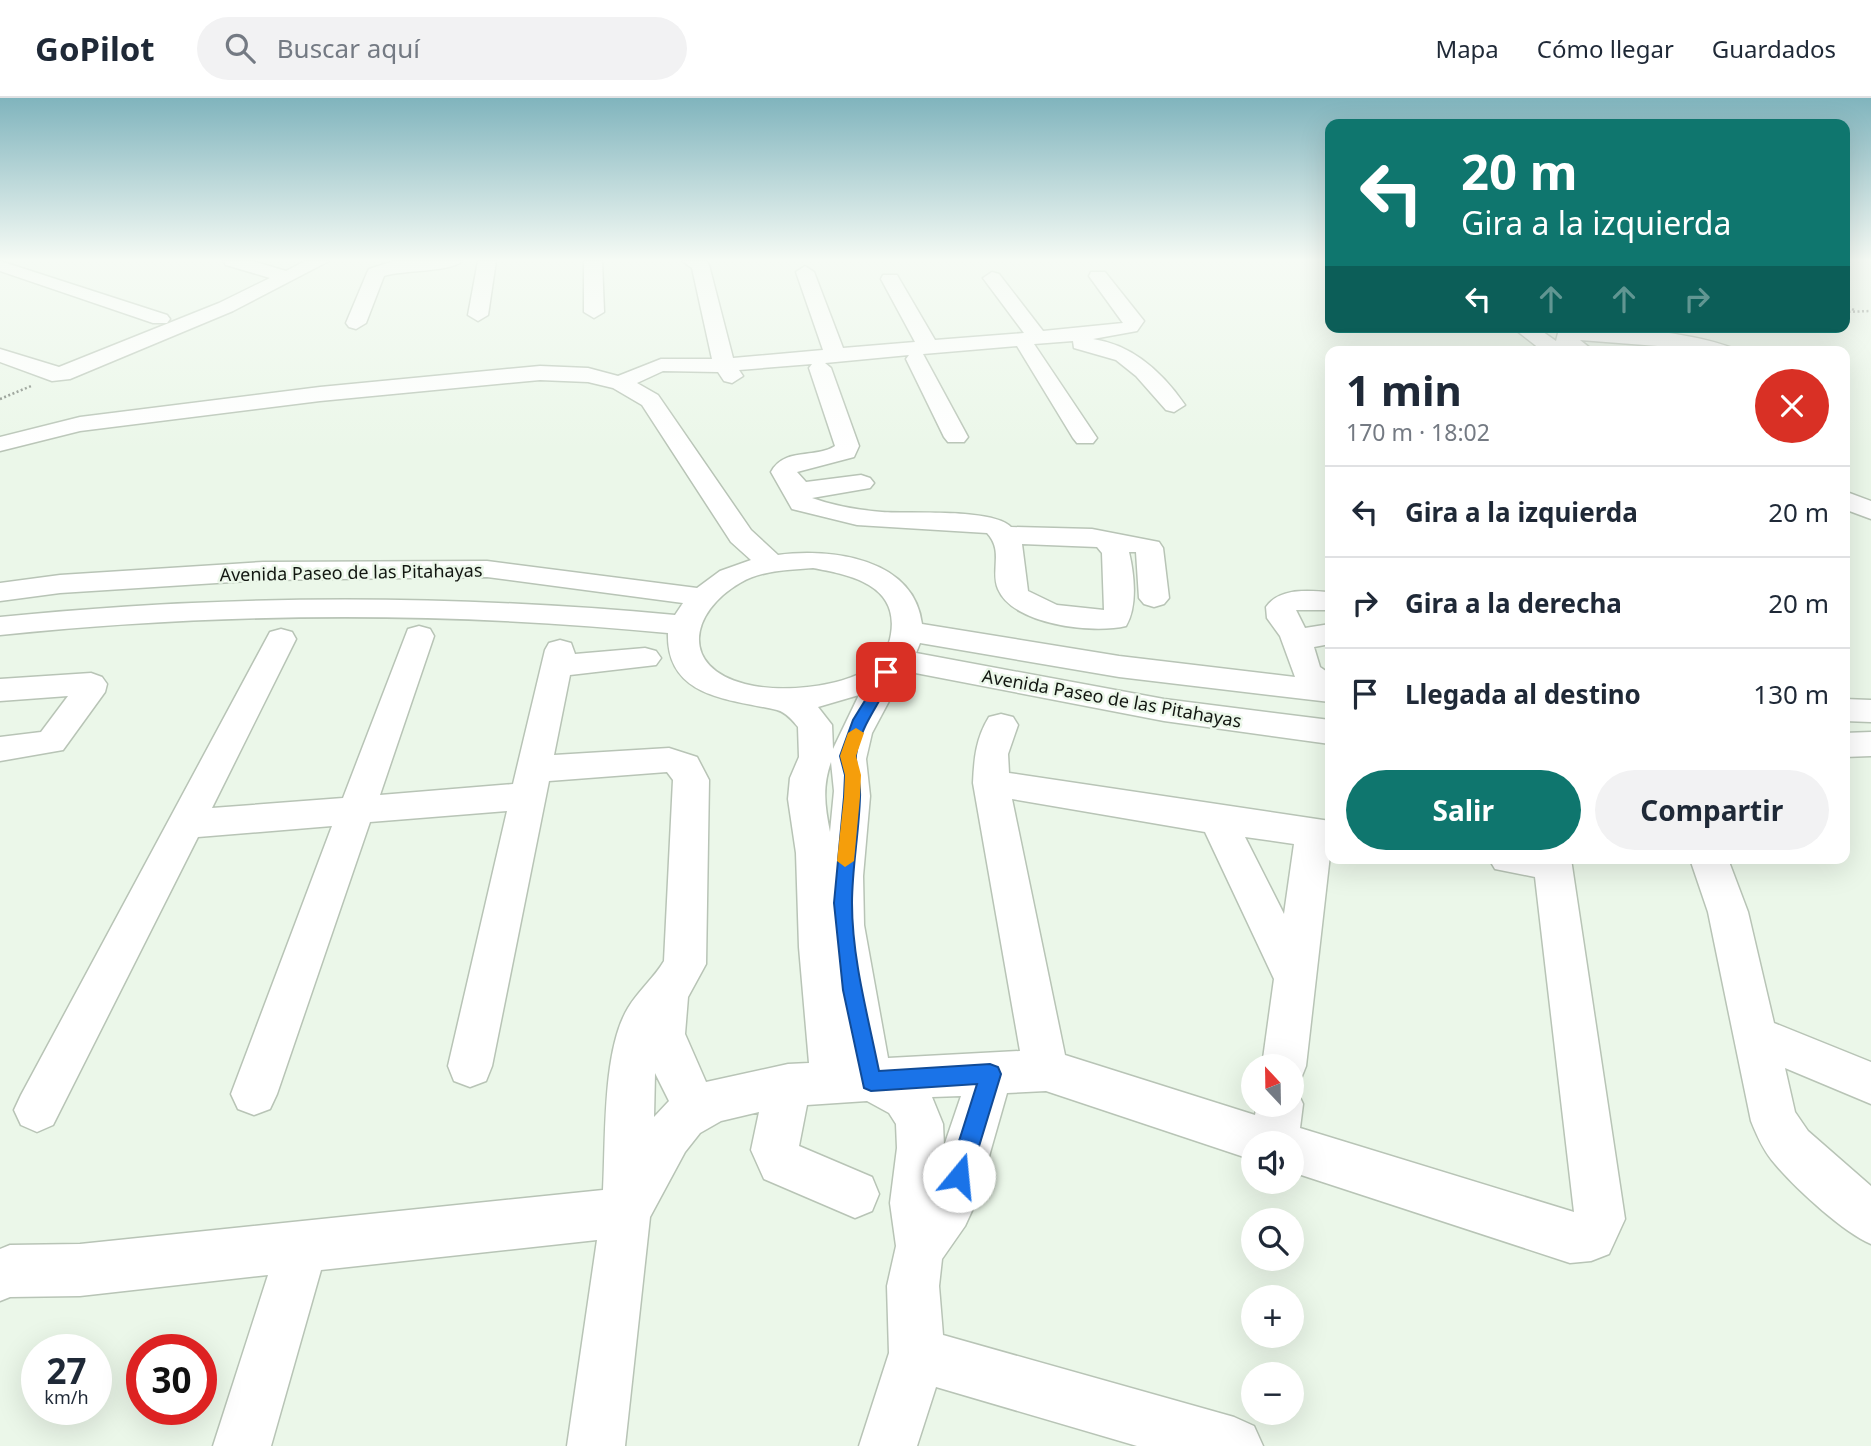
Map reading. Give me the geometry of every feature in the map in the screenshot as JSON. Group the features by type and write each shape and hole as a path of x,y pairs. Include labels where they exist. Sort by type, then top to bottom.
{"street":[{"path":"37,369 146,324"},
{"path":"0,355 37,369 62,374 85,367 173,324"},
{"path":"716,324 728,370"},
{"path":"818,324 847,446 845,452 835,457 798,461 787,466 784,472 801,503 819,510 912,522 996,527 1005,536 1012,550 1011,586 1020,603 1037,610 1098,620 1115,619 1119,609 1116,552 1107,541"},
{"path":"909,324 956,437"},
{"path":"1020,324 1085,438"},
{"path":"650,400 680,383 728,370 1032,343 1130,327 1132,324"},
{"path":"1531,333 1549,346"},
{"path":"1575,346 1566,341 1565,337 1579,334 1698,342 1709,346"},
{"path":"1032,343 1105,345 1126,354 1174,405"},
{"path":"621,383 645,368 660,363 728,370"},
{"path":"0,444 80,424 320,394 540,373 588,375 621,383 650,400 741,536 771,563"},
{"path":"793,486 802,490 861,483"},
{"path":"1850,502 1871,511"},
{"path":"1005,536 1092,537 1149,548 1154,598"},
{"path":"855,1194 780,1162 775,1150 831,1084 819,947 815,853 806,799 808,778 832,757 861,720 881,686 896,654 905,604 885,581 853,566 813,560 771,563 732,576 701,597 683,625 683,650 696,670 719,687 750,697 787,701 827,696 896,654"},
{"name":"Avenida Paseo de las Pitahayas","path":"0,592 60,584 262,571 487,569 701,597"},
{"path":"1325,601 1300,600 1288,602 1281,607 1283,623 1298,643 1300,659 1309,674 1325,685"},
{"name":"Avenida Paseo de las Pitahayas","path":"0,626 157,612 313,604 474,607 683,625"},
{"path":"1298,643 1310,636 1325,634"},
{"path":"254,1094 419,636"},
{"path":"37,1110 281,639"},
{"name":"Avenida Paseo de las Pitahayas","path":"896,654 1067,661 1235,684 1325,689"},
{"name":"Avenida Paseo de las Pitahayas","path":"896,654 1164,710 1325,731"},
{"path":"470,1066 559,658 645,658"},
{"path":"0,690 91,684 89,692 51,742 0,749"},
{"path":"787,701 803,711 815,725 832,757"},
{"path":"1850,710 1871,711"},
{"path":"1001,724 991,754 991,783 1046,1070"},
{"path":"1850,745 1871,744"},
{"path":"185,824 358,810 669,760 685,766 691,779 685,964 667,994 644,1020 634,1052 626,1212 596,1446"},
{"path":"991,783 1322,834 1294,979 1285,1054"},
{"path":"1218,820 1294,979"},
{"path":"1304,1153 1570,1238 1591,1236 1600,1220 1552,864"},
{"path":"1711,864 1728,912 1774,1121 1791,1147 1871,1219"},
{"path":"1728,912 1736,864"},
{"path":"667,994 663,1034 675,1066 697,1110"},
{"path":"1757,1036 1871,1083"},
{"path":"626,1212 668,1136 684,1117 712,1101 831,1084 1046,1070 1241,1133"},
{"path":"921,1246 942,1220 951,1202 990,1074"},
{"path":"831,1084 899,1094 909,1102 915,1114 922,1143 915,1197 921,1246 912,1284 916,1354 888,1446"},
{"path":"0,1275 10,1271 80,1270 626,1212"},
{"path":"242,1446 302,1247"},
{"path":"916,1354 1234,1446"}],"slow traffic":[{"path":"845,861 853,775 848,756 856,733"}],"route":[{"path":"886,672 861,720 848,756 853,775 843,903 852,990 871,1081 990,1074 959,1176"}]}
